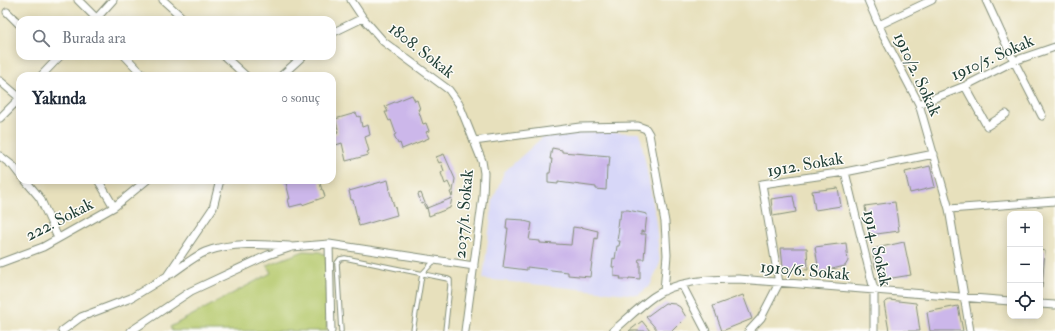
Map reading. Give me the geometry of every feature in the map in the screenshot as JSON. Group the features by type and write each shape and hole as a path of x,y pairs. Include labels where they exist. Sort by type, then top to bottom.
{"street":[{"path":"78,0 94,16"},
{"path":"100,16 113,0"},
{"path":"163,0 180,16"},
{"name":"1808. Sokak","path":"351,0 384,42 449,90 459,104"},
{"name":"1910/2. Sokak","path":"868,0 884,37 919,104 949,209 970,331"},
{"path":"879,25 932,0"},
{"path":"986,0 1014,61 1042,116"},
{"path":"7,12 16,21"},
{"path":"336,32 364,18"},
{"name":"1910/5. Sokak","path":"919,104 965,86 1014,61 1055,47"},
{"path":"44,72 54,60"},
{"path":"129,60 140,72"},
{"path":"228,60 242,72"},
{"path":"285,72 299,60"},
{"path":"0,81 16,95"},
{"path":"965,86 987,126 1006,114"},
{"path":"0,118 16,102"},
{"name":"2037/1. Sokak","path":"459,104 482,161 484,173 465,331"},
{"path":"474,141 580,127 638,126 646,129 650,136 666,222 667,255 664,291"},
{"name":"1912. Sokak","path":"779,282 762,184 845,172 934,154"},
{"path":"0,156 16,169"},
{"name":"1914. Sokak","path":"845,172 874,290 874,331"},
{"path":"28,184 40,198 58,238"},
{"path":"100,184 114,207"},
{"name":"222. Sokak","path":"0,263 43,247 114,207 142,184"},
{"path":"167,276 213,208 219,184"},
{"path":"949,209 1055,201"},
{"path":"62,331 81,318 131,298 205,252 228,246 265,244 292,246 329,244 474,266"},
{"path":"329,244 331,331"},
{"path":"131,331 191,291 268,255 292,246"},
{"name":"1910/6. Sokak","path":"613,331 654,297 664,291 682,285 711,279 739,279 1007,301"},
{"path":"749,331 761,318 779,282"},
{"path":"682,285 706,331"},
{"path":"1043,304 1055,305"}],"lane":[{"path":"341,331 337,262 340,259 351,259 422,274 444,277 450,280 445,331"},
{"path":"413,331 422,274 434,261"}],"shaded area":[{"path":"576,131 640,133 655,214 660,263 650,286 638,295 483,279 493,200 504,172 545,135"}],"green space":[{"path":"304,251 320,252 326,255 327,331 172,331 170,327 271,273 267,265"}],"building":[{"path":"412,95 415,101 417,100 420,109 418,109 423,124 426,123 429,131 426,132 429,138 402,149 400,143 398,144 394,135 396,134 391,120 389,121 385,112 388,112 385,106"},
{"path":"356,113 358,117 360,116 362,127 368,125 370,135 365,137 369,151 367,152 369,155 346,161 342,143 336,145 336,134 338,133 338,129 336,119"},
{"path":"552,148 562,150 562,152 610,156 609,166 607,166 606,190 596,189 596,187 558,182 558,184 548,183 548,173 550,173 552,159 550,159"},
{"path":"444,154 455,179 452,197 450,192 452,191 448,182 445,184 441,173 444,171 441,162 439,163 436,157"},
{"path":"930,166 935,187 910,193 905,172"},
{"path":"388,180 389,189 397,215 359,226 353,200 351,200 349,191"},
{"path":"286,184 320,184 325,197 302,205 290,207 288,199 290,199"},
{"path":"838,188 841,206 815,210 812,191"},
{"path":"421,193 427,208 426,209 423,203 421,204 418,194"},
{"path":"793,196 796,212 773,216 771,199"},
{"path":"452,198 450,208 429,216 427,208"},
{"path":"895,202 899,231 869,235 865,206"},
{"path":"621,210 647,214 645,232 641,231 641,234 646,234 644,259 639,259 638,261 640,262 640,279 620,279 621,277 614,276 614,267 612,267 613,258 615,259 617,246 619,246 620,241 617,241 619,228 617,227"},
{"path":"507,219 524,220 532,223 529,240 540,241 540,243 571,245 573,227 581,227 598,231 597,239 595,238 590,277 568,275 568,272 527,267 527,270 503,267 508,228 506,228"},
{"path":"904,242 911,275 886,279 875,267 872,249"},
{"path":"846,243 848,261 845,266 819,272 815,247"},
{"path":"781,248 807,248 808,270 783,268"},
{"path":"1043,251 1045,251 1043,276"},
{"path":"743,295 752,319 722,331 713,306"},
{"path":"889,300 916,303 920,331 889,331 884,303"},
{"path":"665,303 675,304 680,307 686,317 672,331 658,331 646,317"},
{"path":"958,306 963,331 930,331 927,312"},
{"path":"642,321 650,331 629,331"}]}
